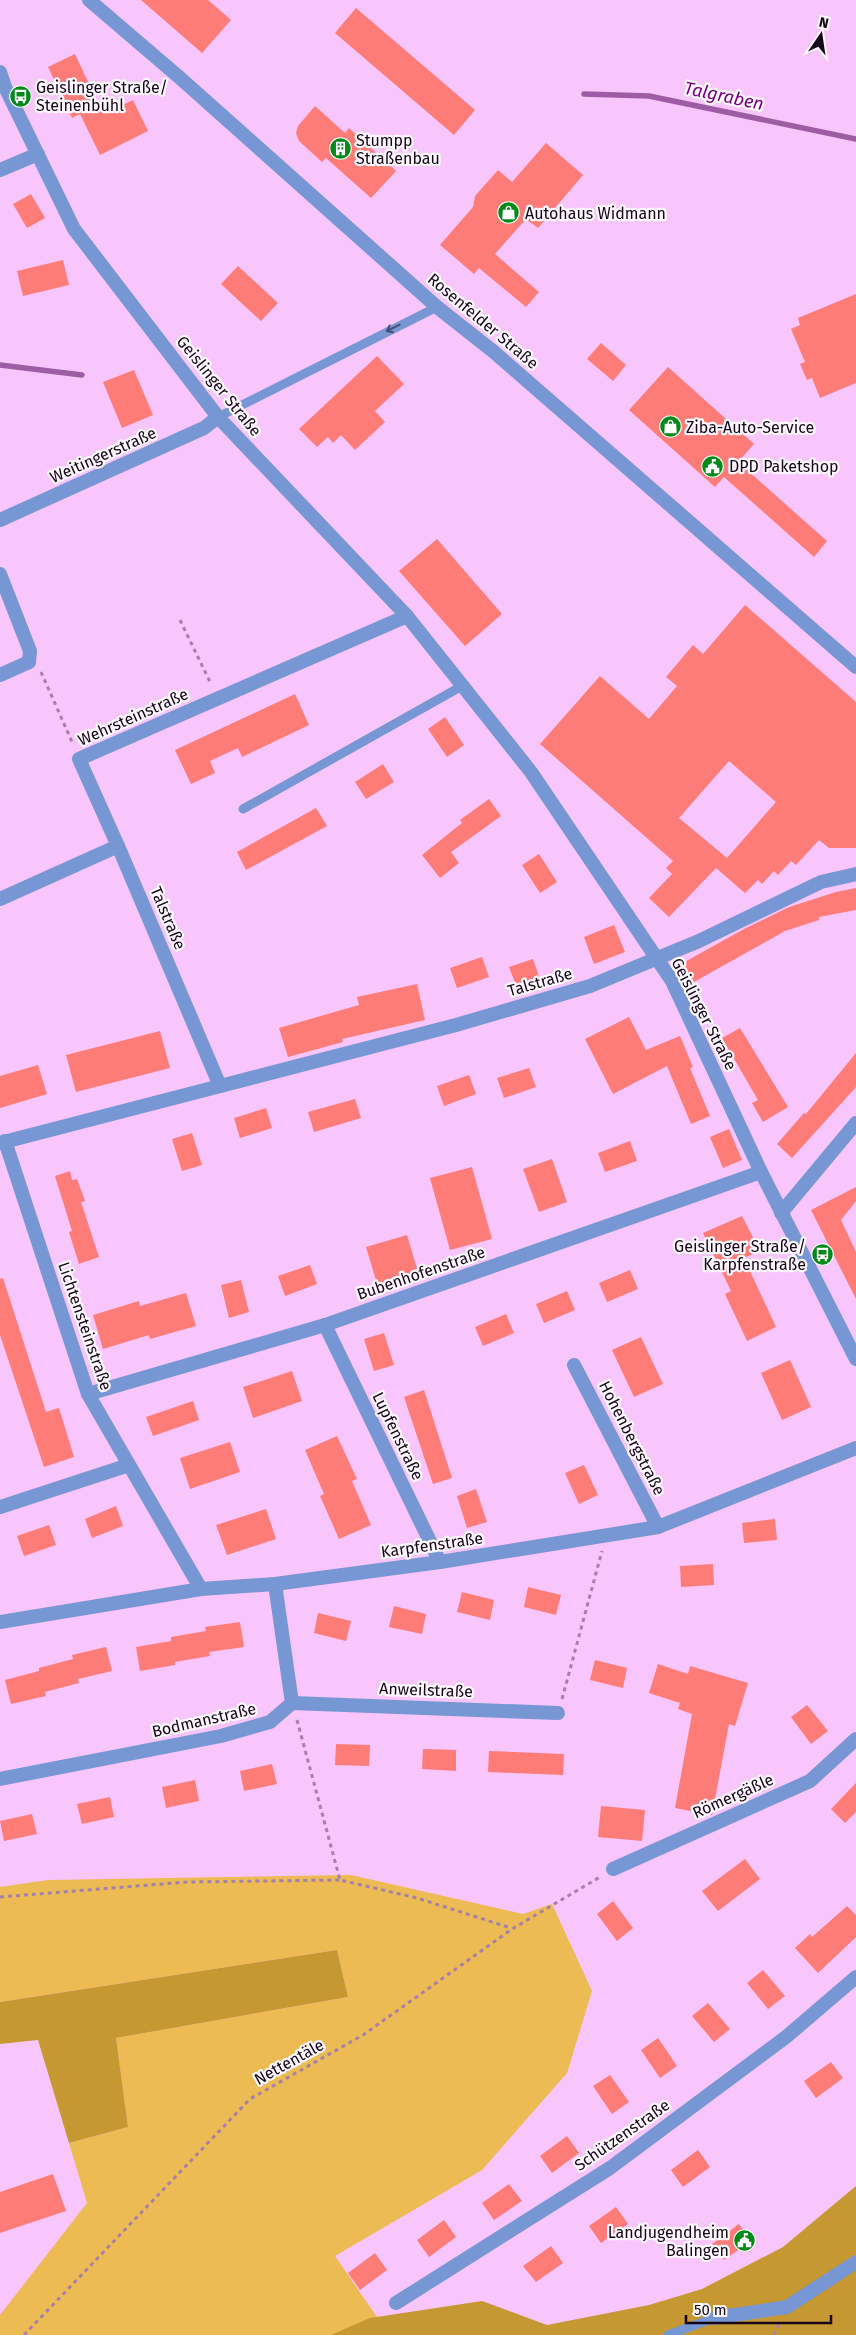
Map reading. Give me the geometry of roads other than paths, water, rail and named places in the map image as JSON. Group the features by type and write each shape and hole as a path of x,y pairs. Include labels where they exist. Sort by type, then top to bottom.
{"street":[{"name":"Rosenfelder Straße","path":"89,0 187,84 437,307 494,352 856,666"},
{"name":"Geislinger Straße","path":"0,72 5,87 74,229 218,417 407,616 532,772 672,980 761,1172 856,1359"},
{"path":"0,170 38,154"},
{"name":"Weitingerstraße","path":"0,520 204,428 218,417"},
{"path":"0,574 30,651 29,662 0,675"},
{"name":"Wehrsteinstraße","path":"118,846 79,759 407,616"},
{"path":"0,899 118,846"},
{"name":"Talstraße","path":"118,846 220,1086"},
{"name":"Talstraße","path":"2,1142 476,1020 590,986 699,941 821,882 856,874"},
{"path":"781,1213 856,1123"},
{"name":"Lichtensteinstraße","path":"2,1142 88,1394 201,1590"},
{"name":"Bubenhofenstraße","path":"88,1394 325,1325 761,1172"},
{"name":"Lupfenstraße","path":"325,1325 440,1562"},
{"name":"Hohenbergstraße","path":"574,1365 658,1528"},
{"name":"Karpfenstraße","path":"0,1622 201,1590 275,1584 440,1562 658,1528 856,1448"},
{"path":"0,1507 129,1465"},
{"path":"275,1584 292,1703"},
{"name":"Anweilstraße","path":"292,1703 558,1713"},
{"name":"Bodmanstraße","path":"0,1779 229,1734 270,1722 292,1703"},
{"name":"Römergäßle","path":"613,1869 810,1781 856,1739"},
{"name":"Schützenstraße","path":"396,2304 610,2168 786,2037 856,1977"},
{"path":"714,2318 787,2307 856,2262"}],"lane":[{"path":"218,417 437,307"},
{"path":"242,809 462,686"},
{"path":"668,2335 714,2318"}],"waterway":[{"name":"Talgraben","path":"584,94 649,96 856,139"},
{"name":"Talgraben","path":"0,365 82,375"}],"place":[{"name":"Geislinger Straße/ Steinenbühl","path":"20,96"},
{"name":"Stumpp Straßenbau","path":"340,149"},
{"name":"Autohaus Widmann","path":"509,213"},
{"name":"Ziba-Auto-Service","path":"670,427"},
{"name":"DPD Paketshop","path":"713,466"},
{"name":"Geislinger Straße/ Karpfenstraße","path":"822,1255"},
{"name":"Landjugendheim Balingen","path":"745,2241"}]}
